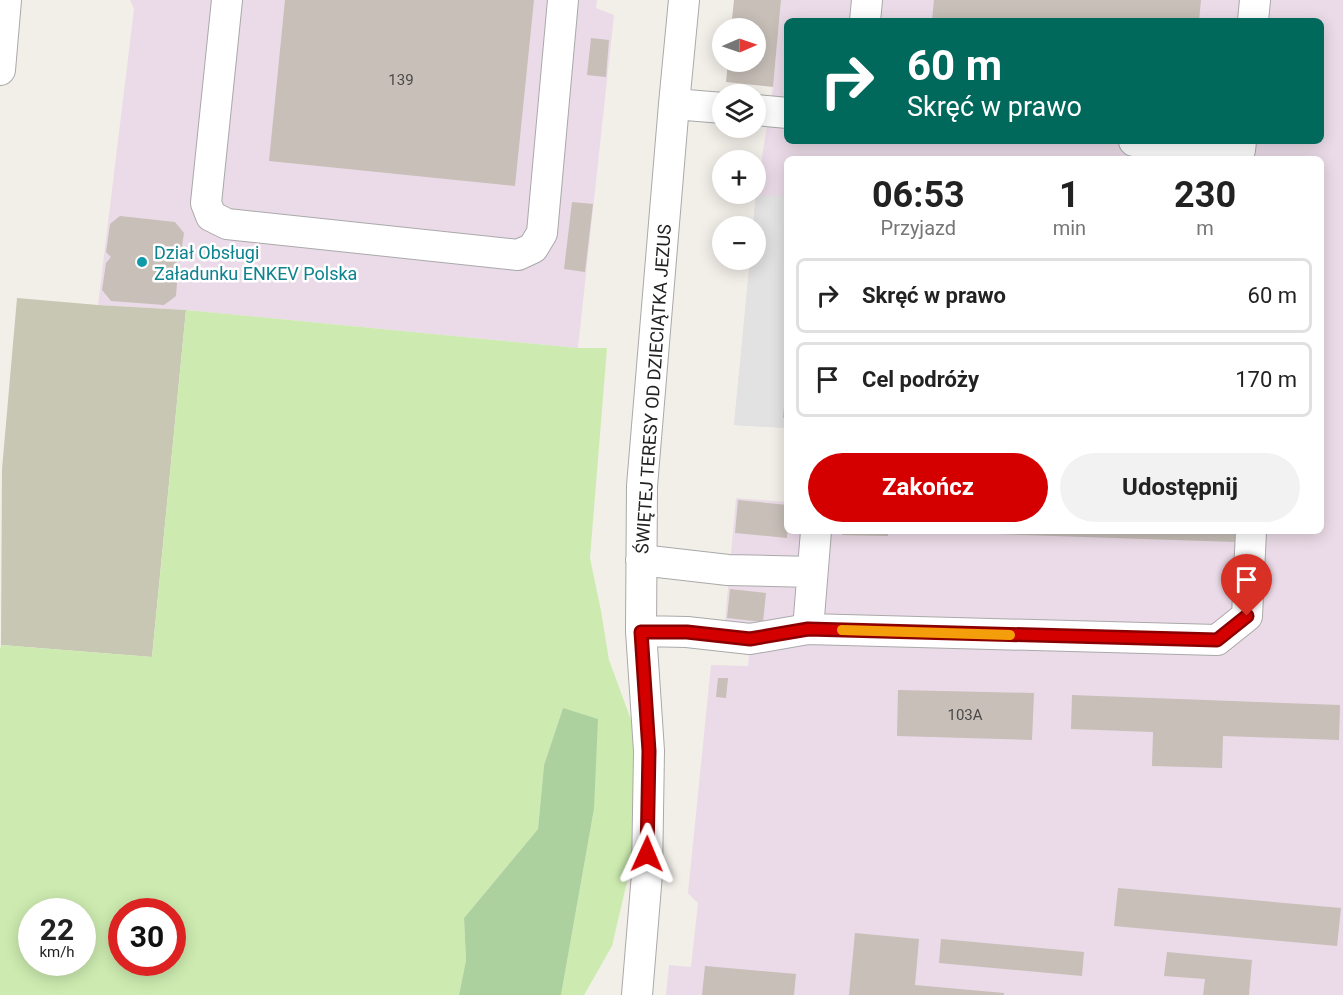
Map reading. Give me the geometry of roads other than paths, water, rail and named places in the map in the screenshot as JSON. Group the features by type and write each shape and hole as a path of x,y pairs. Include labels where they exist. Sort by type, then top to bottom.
{"street":[{"path":"0,70 6,0"},
{"path":"227,0 206,203 211,216 227,224 518,255 533,248 542,233 563,0"},
{"name":"ŚWIĘTEJ TERESY OD DZIECIĄTKA JEZUS","path":"637,995 647,874 649,751 641,632 642,486 684,0"},
{"path":"865,18 867,0"},
{"path":"1253,18 1255,0"},
{"path":"674,104 712,107"},
{"path":"766,111 784,113"},
{"path":"1169,144 1240,150 1241,144"},
{"path":"808,629 816,534"},
{"path":"641,632 687,632 750,639 808,629 1217,640 1247,616 1251,534"},
{"path":"641,560 728,570 812,572"}],"place":[{"name":"Dział Obsługi Załadunku ENKEV Polska","path":"142,262"}]}
